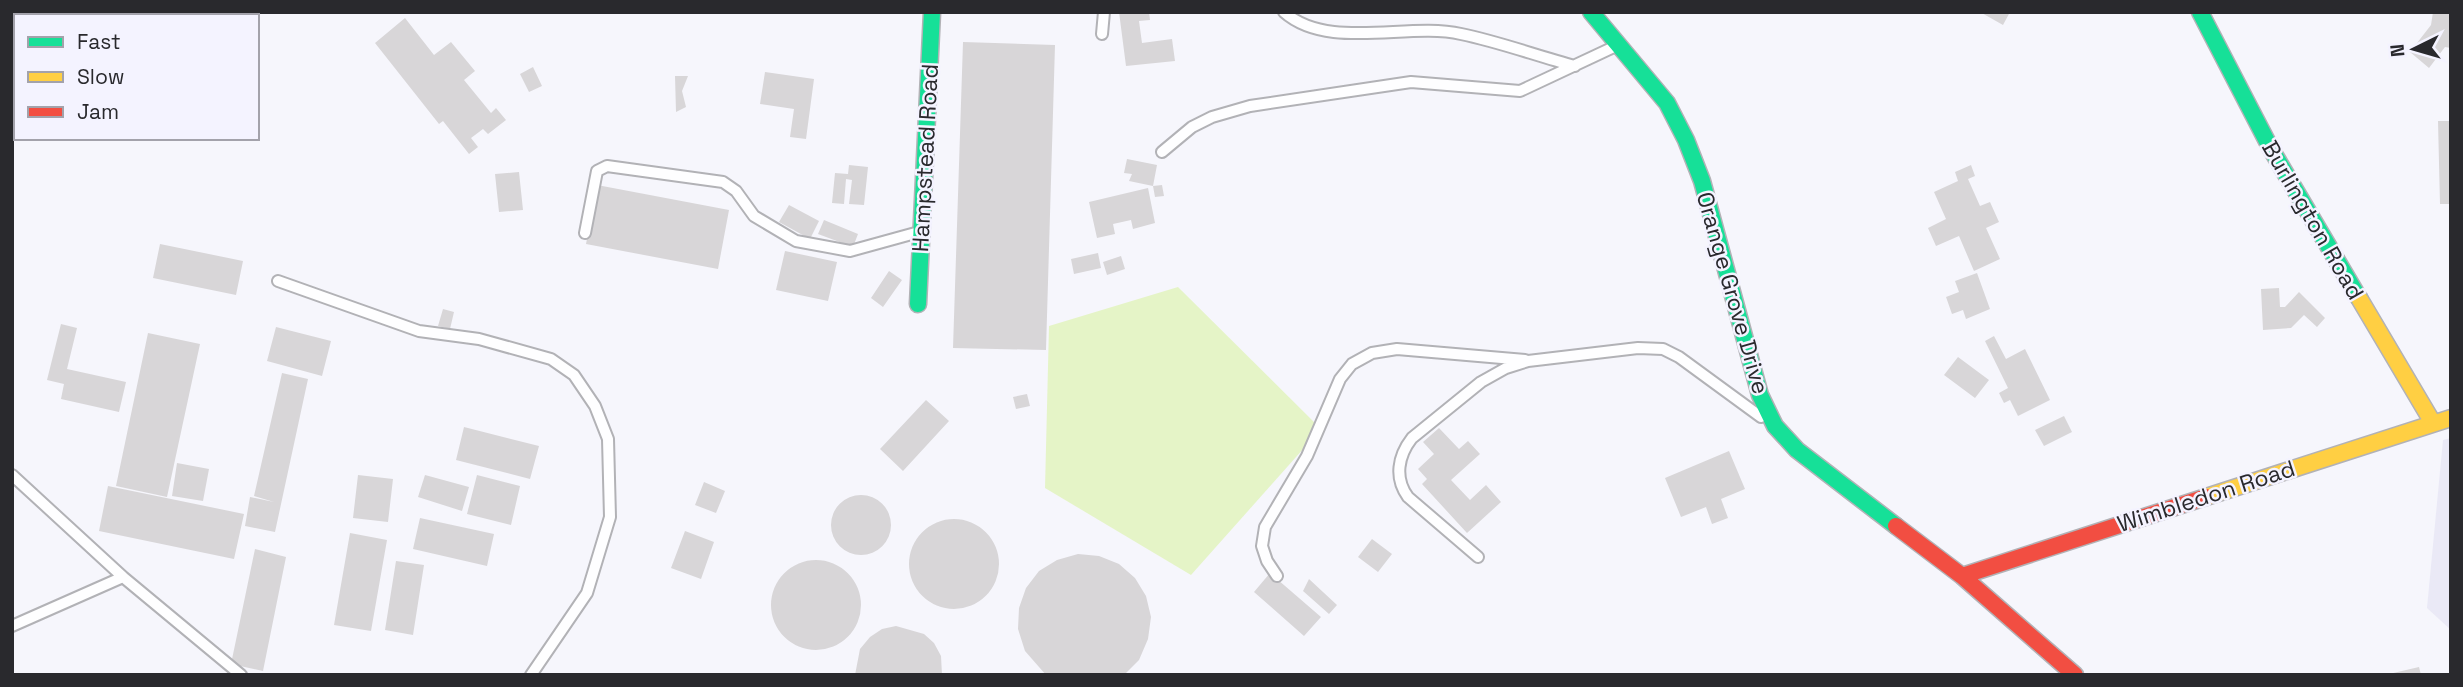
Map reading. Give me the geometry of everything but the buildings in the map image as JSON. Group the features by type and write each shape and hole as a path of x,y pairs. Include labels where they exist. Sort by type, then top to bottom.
{"street":[{"name":"Hampstead Road","path":"918,304 932,12"},
{"name":"Orange Grove Drive","path":"1591,12 1667,103 1686,140 1702,181 1760,395 1775,426 1797,450 1962,576 2075,675"},
{"name":"Burlington Road","path":"2200,12 2271,149 2433,423"},
{"name":"Wimbledon Road","path":"1962,576 2451,418"}],"lane":[{"path":"1102,34 1104,12"},
{"path":"1284,12 1296,23 1330,30 1460,33 1575,66"},
{"path":"1162,152 1192,127 1212,117 1250,106 1411,82 1520,92 1618,45"},
{"path":"585,233 597,171 607,166 723,183 736,191 754,216 796,241 850,251 922,232"},
{"path":"278,281 419,331 479,339 551,359 574,375 595,406 608,439 610,517 587,593 531,675"},
{"path":"1277,576 1262,546 1265,527 1307,456 1340,379 1352,363 1372,353 1396,349 1528,361 1638,348 1663,349 1711,379 1775,426"},
{"path":"1478,557 1408,497 1401,488 1399,463 1403,450 1412,438 1460,398 1481,382 1528,361"},
{"path":"12,475 123,577 241,675"},
{"path":"12,626 123,577"}],"shaded area":[{"path":"2451,438 2451,630 2427,608 2443,440"}],"green space":[{"path":"1178,287 1321,429 1191,575 1045,488 1049,326"}],"traffic: fast":[{"path":"918,304 932,12"},
{"path":"1591,12 1667,103 1686,140 1702,181 1760,395 1775,426 1797,450 1896,526"},
{"path":"2200,12 2271,149 2359,298"}],"traffic: slow":[{"path":"2359,298 2433,423"},
{"path":"2206,497 2451,418"}],"traffic: jam":[{"path":"1962,576 2206,497"},
{"path":"1896,526 1962,576 2075,675"}]}
